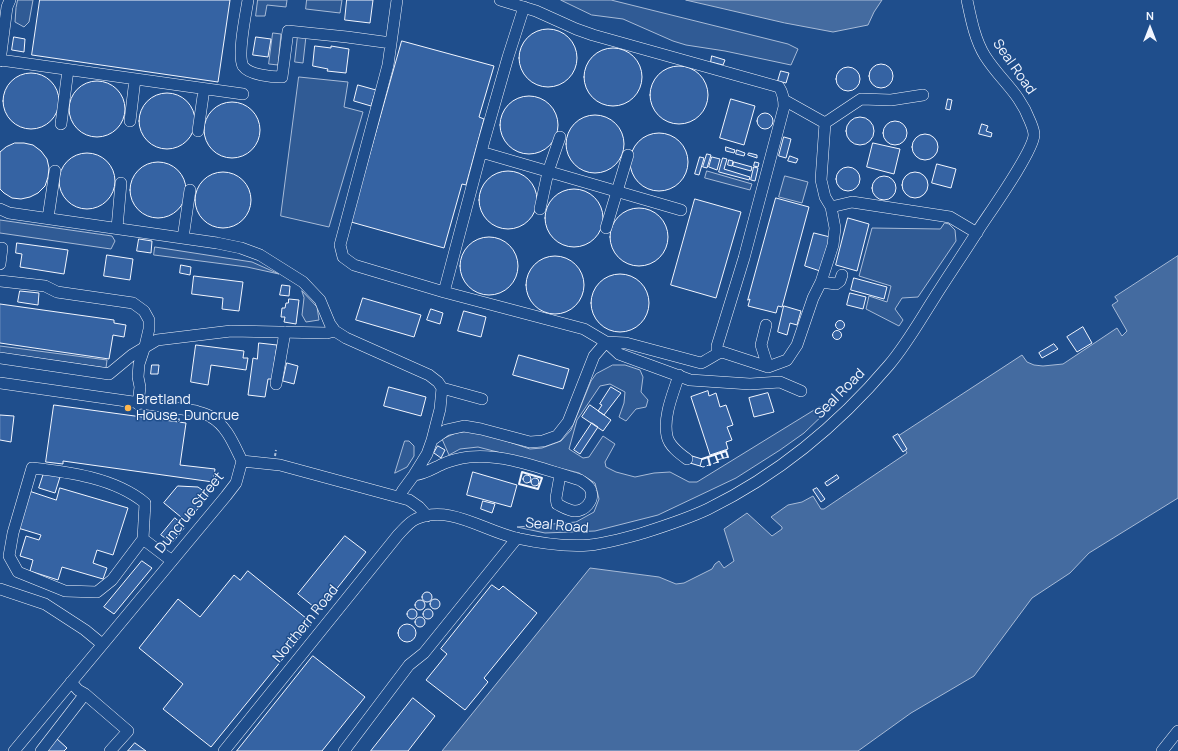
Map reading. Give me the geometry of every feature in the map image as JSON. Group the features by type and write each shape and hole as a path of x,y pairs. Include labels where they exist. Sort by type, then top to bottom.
{"street":[{"path":"10,0 0,61 243,94"},
{"path":"248,0 242,35 241,57 243,66 250,72 273,77 282,77 288,31 391,43"},
{"path":"397,0 388,65 340,244 343,257 354,265 444,292 584,328 606,342 619,354 690,380 733,384 780,382 801,390"},
{"path":"500,0 524,7 593,35 778,87 784,100 784,107 744,258 717,346 717,353"},
{"name":"Seal Road","path":"415,519 427,516 444,515 459,518 517,538 568,545 607,543 666,526 706,510 736,494 774,470 808,445 845,412 890,364 913,332 977,233 1030,148 1034,138 1033,128 1025,108 1015,93 984,55 976,36 967,0"},
{"path":"444,292 481,152 524,7"},
{"path":"61,124 68,70"},
{"path":"130,121 135,79"},
{"path":"198,131 204,89"},
{"path":"825,123 861,99 891,100 923,95"},
{"path":"784,100 825,123"},
{"path":"606,342 626,343 701,363 712,358 717,353 722,352 768,367 787,360 797,345 813,298 821,282 833,244 835,228 831,207 825,197 821,180 825,123"},
{"path":"540,209 548,172 560,137"},
{"path":"481,152 681,210"},
{"path":"606,228 628,155"},
{"path":"48,218 55,171"},
{"path":"116,228 122,183"},
{"path":"184,238 190,190"},
{"path":"831,207 852,202 950,217 977,233"},
{"path":"0,209 9,213 184,238 241,248 260,255 303,282 320,300 330,324 335,331 346,338 429,375 438,382 442,388 440,409 427,454 400,497"},
{"path":"0,264 2,248"},
{"path":"821,282 836,284 840,281 842,275"},
{"path":"0,281 44,286 57,292 133,303 144,311 149,320 149,330 146,346 139,364 138,377 140,387 138,404"},
{"path":"766,325 761,344 768,367"},
{"path":"0,358 109,374 132,354 157,340 231,331 327,333 335,331"},
{"path":"276,384 285,332"},
{"path":"432,440 446,430 464,426 481,428 530,442 543,441 557,436 568,422 594,356 606,342"},
{"path":"679,376 667,415 667,437 678,453 687,460"},
{"path":"0,383 138,404 196,411 211,416 221,425 228,434 242,461 280,465 400,497 409,500 419,507 427,516"},
{"path":"442,388 482,399"},
{"path":"440,409 446,430"},
{"path":"414,475 420,474 446,462 469,457 489,456 508,459 560,475"},
{"name":"Duncrue Street","path":"14,751 236,483 242,461"},
{"path":"32,468 70,472 123,488 134,494 146,502 143,539 112,580 97,592 65,591 18,572 9,556 13,533 32,468"},
{"name":"Northern Road","path":"224,751 398,535 415,519"},
{"path":"344,751 409,665 424,653 517,538"},
{"path":"143,539 172,561"},
{"path":"0,589 44,604 85,630 102,644"},
{"path":"71,682 78,690 85,694 128,731 110,751"},
{"path":"41,751 85,694"},
{"path":"1162,751 1178,731"}],"shaded area":[{"path":"18,0 33,0 29,22 24,27 15,22"},
{"path":"258,0 287,0 286,7 267,5 265,16 256,16"},
{"path":"307,0 342,0 340,13 306,9"},
{"path":"561,0 611,0 788,44 798,49 791,65 725,51 686,45 673,41 623,19 592,15"},
{"path":"686,0 882,0 868,25 833,32 785,23"},
{"path":"273,33 281,34 278,65 269,64"},
{"path":"298,35 306,36 303,63 295,62"},
{"path":"299,77 348,82 344,107 363,112 329,227 281,216"},
{"path":"707,171 752,184 750,190 705,178"},
{"path":"785,176 808,182 802,203 779,197"},
{"path":"0,220 112,236 115,241 111,249 0,233"},
{"path":"945,223 949,224 955,230 956,241 918,297 902,298 895,309 903,320 899,326 866,309 869,296 887,302 891,286 859,276 872,228 940,229"},
{"path":"155,247 252,262 279,274 247,267 154,255"},
{"path":"1178,256 1178,498 1089,553 1070,573 1032,598 974,676 911,713 858,751 442,751 590,568 659,577 676,584 684,583 712,569 719,561 724,568 734,561 724,529 747,513 772,536 782,529 782,527 771,517 788,505 802,502 813,496 821,509 824,509 907,453 898,436 1022,355 1027,362 1034,365 1043,366 1063,364 1117,328 1122,336 1127,331 1112,305 1118,301 1115,297"},
{"path":"302,291 317,307 319,320 306,322 302,315 304,298"},
{"path":"0,346 107,360 106,368 0,353"},
{"path":"613,365 625,365 640,370 643,377 641,392 648,400 646,407 636,409 626,421 619,417 624,403 625,392 610,384 600,386 577,420 569,449 583,458 589,457 603,436 615,444 605,462 606,467 616,472 635,477 654,473 670,472 689,482 697,482 819,407 828,410 804,433 736,478 658,515 595,531 545,533 517,527 576,522 594,512 599,499 595,483 579,473 478,447 460,449 449,455 442,439 456,433 470,431 485,434 530,449 542,448 561,441 571,430 591,381 596,374"},
{"path":"405,441 409,441 414,446 414,456 407,467 395,473"}],"building":[{"path":"40,0 230,0 218,82 32,55"},
{"path":"347,0 373,0 370,23 345,20"},
{"path":"548,29 559,31 572,42 575,47 577,58 575,69 564,82 559,85 548,87 537,85 524,74 521,69 519,58 521,47 532,34 537,31"},
{"path":"14,37 25,39 24,52 12,50"},
{"path":"256,37 271,39 268,57 253,55"},
{"path":"402,41 494,66 479,117 484,119 466,185 462,184 444,248 351,222"},
{"path":"315,46 331,48 331,46 349,49 346,73 327,71 328,69 313,66"},
{"path":"613,48 624,50 637,61 640,66 642,77 640,88 629,101 624,104 613,106 602,104 589,93 586,88 584,77 586,66 597,53 602,50"},
{"path":"712,56 725,60 723,65 711,62"},
{"path":"881,64 890,67 893,76 890,85 881,88 872,85 869,76 872,67"},
{"path":"679,66 690,68 703,79 706,84 708,95 706,106 695,119 690,122 679,124 668,122 655,111 652,106 650,95 652,84 663,71 668,68"},
{"path":"848,67 857,70 860,79 857,88 848,91 839,88 836,79 839,70"},
{"path":"781,71 789,73 786,83 778,81"},
{"path":"31,73 42,75 51,81 57,90 59,101 57,112 51,121 42,127 31,129 20,127 11,121 5,112 3,101 5,90 11,81 20,75"},
{"path":"97,81 108,83 117,89 123,98 125,109 123,120 117,129 108,135 97,137 86,135 77,129 71,120 69,109 71,98 77,89 86,83"},
{"path":"358,85 376,90 371,106 354,101"},
{"path":"167,93 178,95 187,101 193,110 195,121 193,132 187,141 178,147 167,149 156,147 147,141 141,132 139,121 141,110 147,101 156,95"},
{"path":"529,96 540,98 553,109 556,114 558,125 556,136 545,149 540,152 529,154 518,152 505,141 502,136 500,125 502,114 513,101 518,98"},
{"path":"731,99 755,106 744,145 720,138"},
{"path":"948,99 952,100 950,110 946,109"},
{"path":"232,102 243,104 252,110 258,119 260,130 258,141 252,150 243,156 232,158 221,156 212,150 206,141 204,130 206,119 212,110 221,104"},
{"path":"762,113 768,113 773,118 771,127 768,129 762,129 757,124 757,118"},
{"path":"595,115 606,117 619,128 622,133 624,144 622,155 611,168 606,171 595,173 584,171 571,160 568,155 566,144 568,133 579,120 584,117"},
{"path":"860,117 870,121 874,131 870,141 860,145 850,141 846,131 850,121"},
{"path":"895,121 904,124 907,133 904,142 895,145 886,142 883,133 886,124"},
{"path":"982,124 988,126 986,131 992,133 991,137 979,134"},
{"path":"659,133 670,135 683,146 686,151 688,162 686,173 675,186 670,189 659,191 648,189 635,178 632,173 630,162 632,151 643,138 648,135"},
{"path":"925,134 935,137 938,147 935,157 925,160 915,157 912,147 915,137"},
{"path":"784,137 791,139 786,158 779,156"},
{"path":"15,143 33,145 41,151 47,159 49,168 45,186 38,193 21,199 12,198 0,189 0,152 6,147"},
{"path":"873,143 900,149 894,174 867,167"},
{"path":"726,147 735,150 734,153 726,151"},
{"path":"737,150 745,153 744,156 736,154"},
{"path":"87,153 98,155 107,161 113,170 115,181 113,192 107,201 98,207 87,209 76,207 67,201 61,192 59,181 61,170 67,161 76,155"},
{"path":"749,153 757,155 757,158 748,155"},
{"path":"707,154 711,155 707,168 703,167"},
{"path":"790,156 798,159 796,163 788,161"},
{"path":"700,157 704,158 699,175 695,174"},
{"path":"712,157 720,159 717,170 709,167"},
{"path":"723,158 727,159 724,169 750,177 749,180 719,172"},
{"path":"729,160 733,161 732,166 728,165"},
{"path":"158,162 169,164 178,170 184,179 186,190 184,201 178,210 169,216 158,218 147,216 138,210 132,201 130,190 132,179 138,170 147,164"},
{"path":"734,162 752,167 751,171 733,166"},
{"path":"755,162 759,163 758,167 754,166"},
{"path":"937,164 956,169 951,188 932,183"},
{"path":"754,167 758,168 755,181 751,180"},
{"path":"848,167 857,170 860,179 857,188 848,191 839,188 836,179 839,170"},
{"path":"508,171 519,173 532,184 535,189 537,200 535,211 524,224 519,227 508,229 497,227 484,216 481,211 479,200 481,189 492,176 497,173"},
{"path":"223,172 234,174 243,180 249,189 251,200 249,211 243,220 234,226 223,228 212,226 203,220 197,211 195,200 197,189 203,180 212,174"},
{"path":"915,172 925,175 928,185 925,195 915,198 905,195 902,185 905,175"},
{"path":"884,176 893,179 896,188 893,197 884,200 875,197 872,188 875,179"},
{"path":"574,189 585,191 598,202 601,207 603,218 601,229 590,242 585,245 574,247 563,245 550,234 547,229 545,218 547,207 558,194 563,191"},
{"path":"776,198 809,207 782,307 778,306 776,313 748,306 750,299 748,300"},
{"path":"695,199 741,212 716,298 671,285"},
{"path":"639,208 650,210 663,221 666,226 668,237 666,248 655,261 650,264 639,266 628,264 615,253 612,248 610,237 612,226 623,213 628,210"},
{"path":"848,218 869,224 857,271 836,265"},
{"path":"814,233 830,237 820,271 805,266"},
{"path":"489,237 500,239 513,250 516,255 518,266 516,277 505,290 500,293 489,295 478,293 465,282 462,277 460,266 462,255 473,242 478,239"},
{"path":"139,239 152,241 151,253 137,251"},
{"path":"17,243 68,250 64,274 20,267 22,254 16,253"},
{"path":"107,255 133,259 130,280 104,276"},
{"path":"555,256 566,258 579,269 582,274 584,285 582,296 571,309 566,312 555,314 544,312 531,301 528,296 526,285 528,274 539,261 544,258"},
{"path":"181,265 191,267 190,275 180,273"},
{"path":"620,274 631,276 644,287 647,292 649,303 647,314 636,327 631,330 620,332 609,330 596,319 593,314 591,303 593,292 604,279 609,276"},
{"path":"194,276 243,282 239,311 222,309 223,298 192,294"},
{"path":"854,278 887,287 884,299 851,290"},
{"path":"282,285 290,286 289,296 280,295"},
{"path":"20,291 39,293 38,305 18,302"},
{"path":"850,293 866,297 863,309 847,305"},
{"path":"363,298 421,315 414,337 356,320"},
{"path":"289,299 299,300 296,324 284,322 285,317 281,317 282,308 285,308"},
{"path":"0,304 114,320 114,323 126,325 124,337 113,335 109,359 0,343"},
{"path":"784,306 801,311 797,325 790,323 787,335 778,332"},
{"path":"431,309 443,313 440,324 427,320"},
{"path":"464,311 486,317 481,337 458,331"},
{"path":"838,321 842,321 844,325 842,329 838,329 836,327 836,323"},
{"path":"1083,327 1092,343 1077,352 1067,337"},
{"path":"835,331 839,331 841,335 839,339 835,339 833,337 833,333"},
{"path":"259,343 277,345 272,379 268,379 265,397 248,395 253,358 257,359"},
{"path":"1054,344 1058,349 1042,358 1039,353"},
{"path":"196,345 244,351 243,358 248,358 246,370 211,365 208,385 191,382"},
{"path":"519,355 569,369 563,389 513,375"},
{"path":"287,363 298,366 294,384 283,381"},
{"path":"152,365 159,365 158,374 151,374"},
{"path":"389,387 426,397 421,416 384,406"},
{"path":"611,387 621,393 604,415 598,411 602,405 600,404"},
{"path":"708,391 709,396 716,393 720,407 726,405 733,425 727,427 732,440 726,442 728,449 710,455 691,397"},
{"path":"768,393 774,412 754,417 749,398"},
{"path":"54,405 186,423 180,465 215,469 213,482 63,461 63,464 46,462"},
{"path":"590,405 611,420 603,431 582,417"},
{"path":"0,415 14,416 11,442 0,440"},
{"path":"592,423 598,427 580,454 574,450"},
{"path":"898,434 907,449 903,452 893,437"},
{"path":"438,446 445,450 441,458 434,453"},
{"path":"692,456 702,459 700,466 690,463"},
{"path":"473,472 517,485 511,507 467,495"},
{"path":"44,473 60,477 55,493 39,488"},
{"path":"525,475 529,475 531,479 529,483 525,483 523,481 523,477"},
{"path":"837,475 839,478 827,486 825,483"},
{"path":"533,478 537,478 539,482 537,486 533,486 531,484 531,480"},
{"path":"178,486 198,487 209,495 187,522 164,503"},
{"path":"60,488 128,508 113,555 97,550 93,563 107,568 103,579 62,567 58,580 30,571 33,560 20,556 26,536 39,540 41,535 18,528 29,491 56,500"},
{"path":"817,488 825,499 821,502 813,490"},
{"path":"483,501 495,504 492,513 481,509"},
{"path":"175,518 185,527 172,543 161,535"},
{"path":"345,536 366,552 319,611 298,594"},
{"path":"142,561 152,568 114,614 104,607"},
{"path":"248,571 312,623 211,747 163,709 183,684 139,648 178,599 200,617 234,575 240,580"},
{"path":"492,585 499,590 503,586 537,613 484,678 488,682 465,710 426,680 447,654 441,649"},
{"path":"425,592 429,592 432,597 429,602 425,602 422,599 422,595"},
{"path":"433,599 437,599 439,600 439,608 433,609 430,606 430,602"},
{"path":"418,600 422,600 424,601 424,609 418,610 415,607 415,603"},
{"path":"410,609 414,609 417,614 414,619 410,619 407,616 407,612"},
{"path":"426,609 430,609 432,610 432,618 426,619 423,616 423,612"},
{"path":"418,617 422,617 425,622 422,627 418,627 415,624 415,620"},
{"path":"407,624 413,627 416,633 413,639 407,642 401,639 398,633 401,627"},
{"path":"313,656 365,697 322,751 237,751"},
{"path":"413,698 435,716 408,751 371,751"},
{"path":"56,738 67,748 64,751 46,751"},
{"path":"135,743 146,751 128,751"}],"fence":[{"path":"717,460 728,457"},
{"path":"700,466 703,467 718,462"}],"wall":[{"path":"702,459 726,451 728,457"},
{"path":"721,453 723,458"},
{"path":"715,454 718,462"},
{"path":"708,457 710,465"},
{"path":"522,472 542,478 538,489 519,484 522,472"}],"place":[{"name":"Bretland House, Duncrue","path":"128,408"}]}
